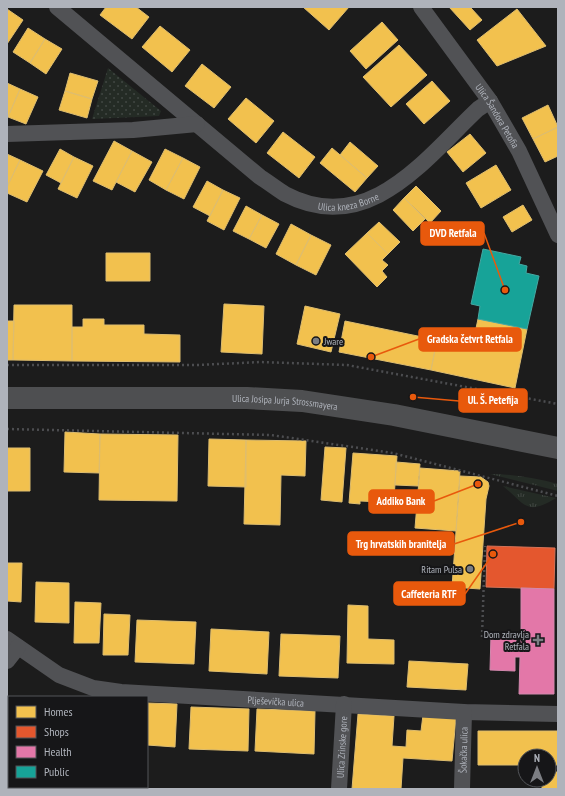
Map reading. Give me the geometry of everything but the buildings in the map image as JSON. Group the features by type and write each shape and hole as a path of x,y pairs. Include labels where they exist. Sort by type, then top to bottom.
{"main road":[{"name":"Ulica Josipa Jurja Strossmayera","path":"7,398 247,398 302,401 394,415 558,448"}],"street":[{"name":"Ulica kneza Borne","path":"57,7 260,177 286,194 309,203 332,206 357,203 379,196 412,173 478,109 490,101"},
{"name":"Ulica Šandora Petofia","path":"421,7 490,101 519,151 558,235"},
{"path":"7,134 133,130 197,124"},
{"path":"7,661 13,643"},
{"name":"Plješevička ulica","path":"13,643 59,674 93,688 121,692 464,712 558,714"},
{"name":"Ulica Zrinske gore","path":"339,789 344,704"},
{"name":"Šokačka ulica","path":"462,789 464,712"}],"path":[{"path":"7,365 199,365 260,362 347,365 558,404"},
{"path":"7,429 271,435 393,453 558,496"},
{"path":"482,637 485,546"}],"green space":[{"path":"108,68 161,111 159,116 92,119"},
{"path":"490,474 532,478 558,484 558,491"},
{"path":"503,486 556,498 538,506 527,506"}],"place":[{"name":"DVD Retfala","path":"505,290"},
{"name":"Jware","path":"316,341"},
{"name":"Gradska četvrt Retfala","path":"371,357"},
{"name":"Ul. Š. Petefija","path":"413,397"},
{"name":"Addiko Bank","path":"478,484"},
{"name":"Trg hrvatskih branitelja","path":"521,522"},
{"name":"Caffeteria RTF","path":"493,554"},
{"name":"Ritam Pulsa","path":"470,569"},
{"name":"Dom zdravlja Retfala","path":"538,640"}]}
